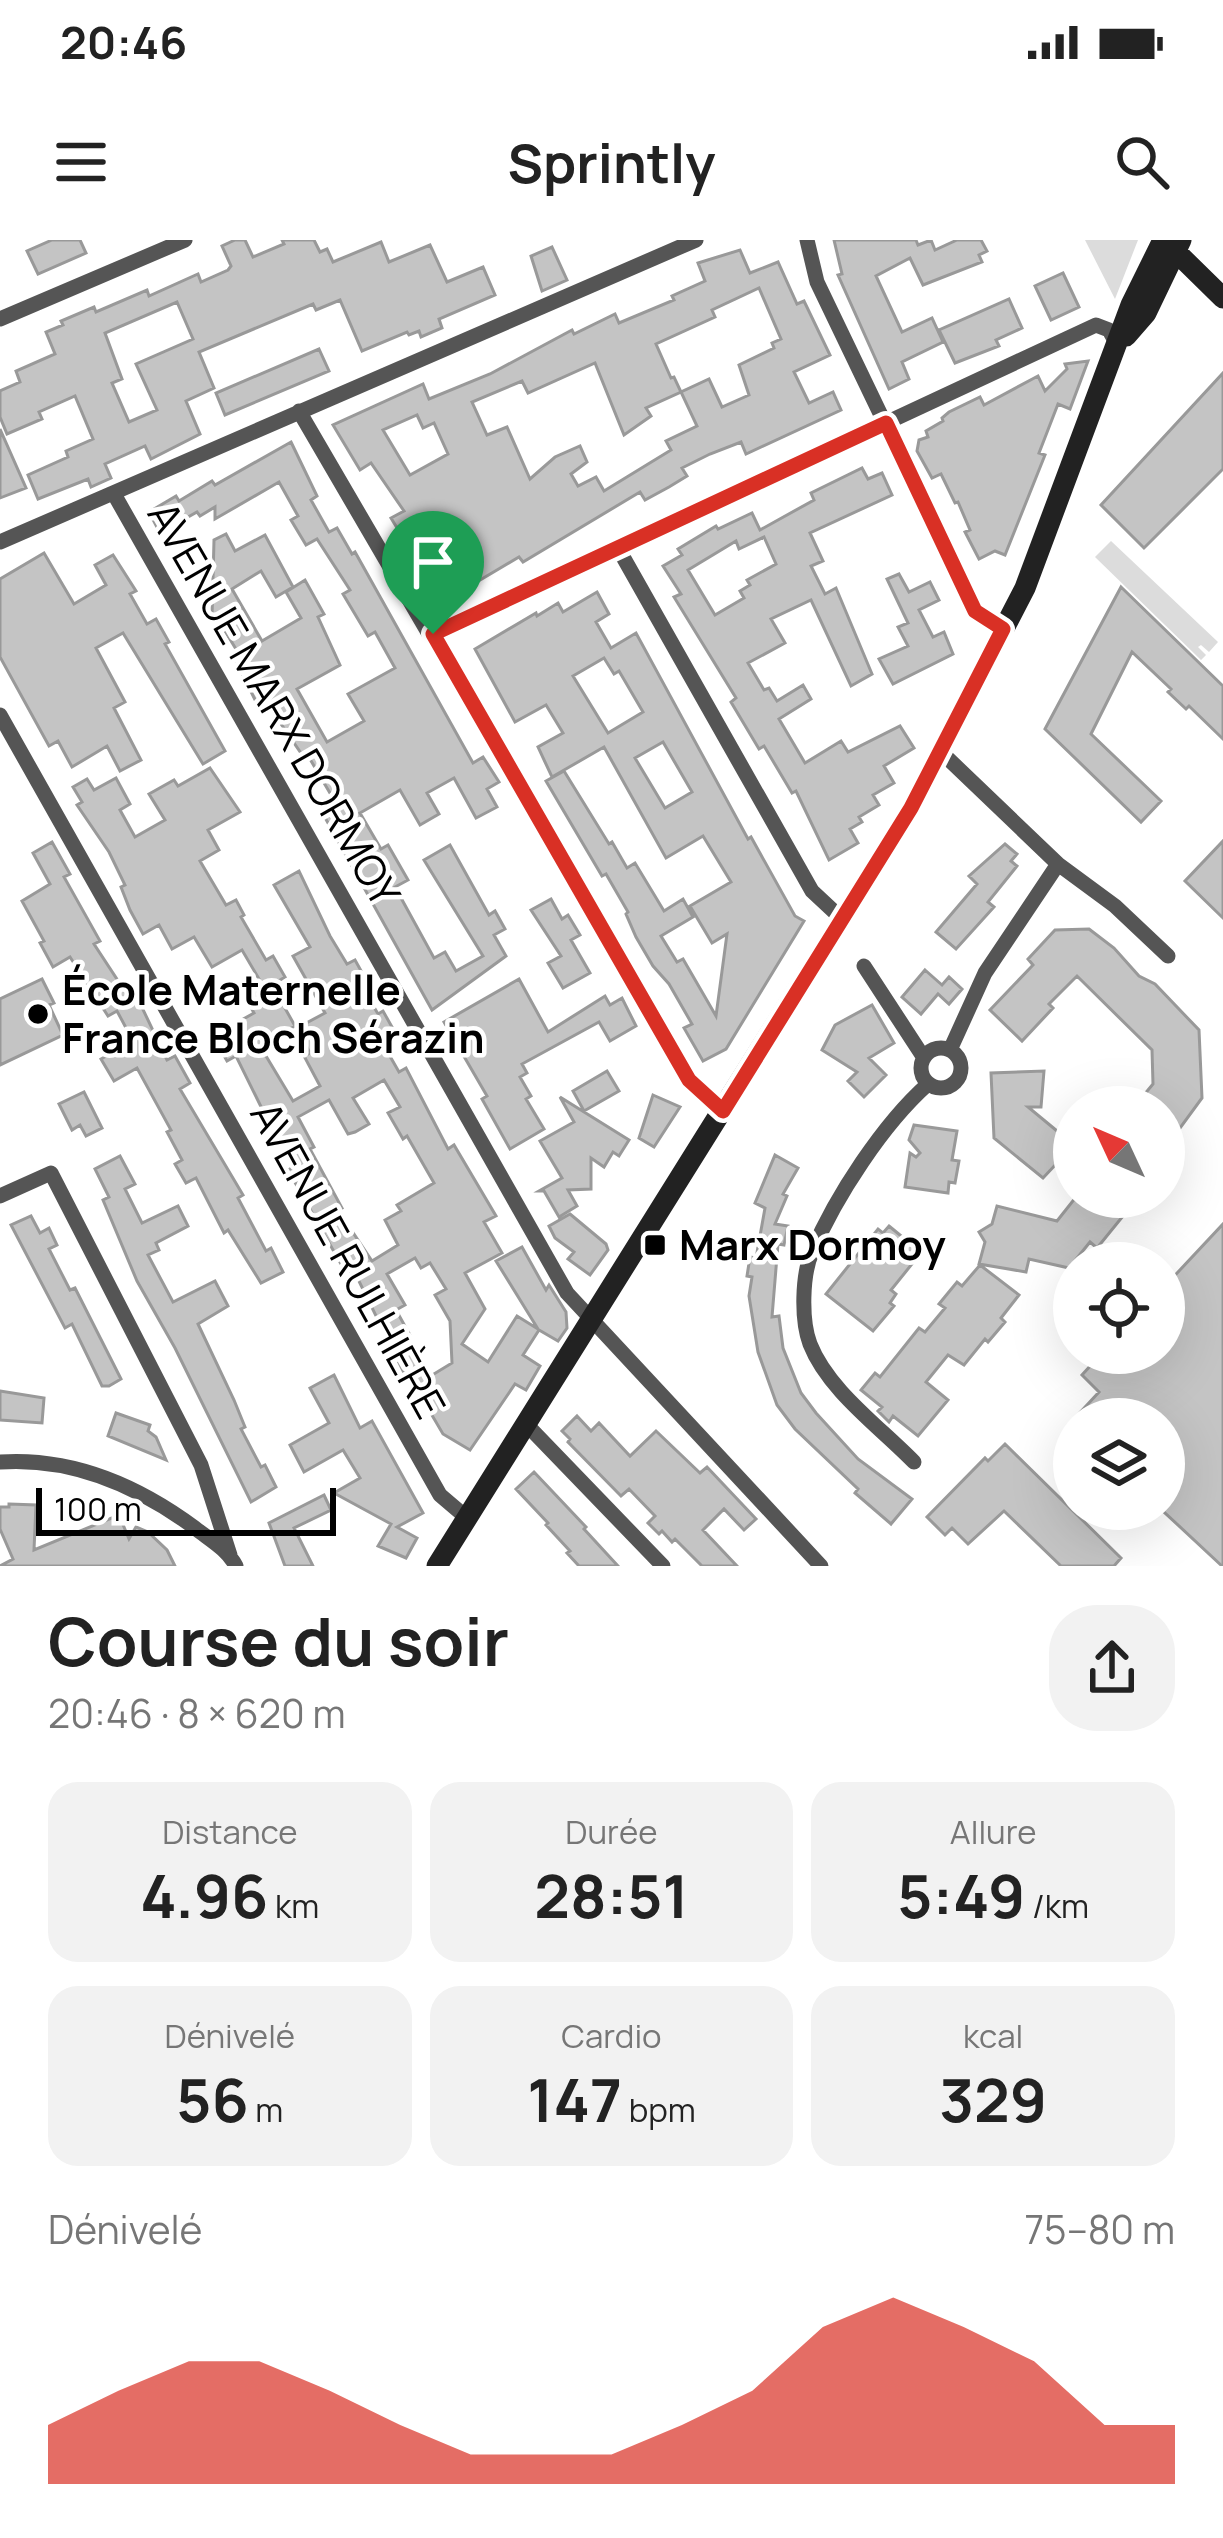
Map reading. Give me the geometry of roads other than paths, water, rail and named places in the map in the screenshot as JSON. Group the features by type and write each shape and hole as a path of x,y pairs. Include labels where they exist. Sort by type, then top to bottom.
{"street":[{"path":"0,319 185,240"},
{"path":"0,542 696,240"},
{"path":"807,240 818,281 975,611 1003,629"},
{"path":"437,1566 911,808 1024,588 1118,346 1146,313 1171,243 1223,298"},
{"path":"433,634 1096,325 1109,330 1118,346"},
{"path":"299,411 689,1080 723,1111"},
{"name":"AVENUE MARX DORMOY","path":"114,494 567,1293 821,1566"},
{"path":"618,548 812,891 842,920"},
{"name":"AVENUE RULHIÈRE","path":"0,715 440,1495 467,1518"},
{"path":"940,752 1058,864 1115,906 1168,956"},
{"path":"950,1050 985,974 1058,864"},
{"path":"864,966 924,1058"},
{"path":"933,1050 950,1050 961,1064 960,1078 946,1088 928,1084 921,1074 924,1058 933,1050"},
{"path":"914,1462 820,1363 808,1340 805,1286 810,1255 846,1189 903,1106 928,1084"},
{"path":"0,1196 51,1173 201,1465 233,1560"},
{"path":"526,1424 663,1566"},
{"path":"0,1462 73,1467 114,1479 175,1514 233,1560"}],"place":[{"name":"École Maternelle France Bloch Sérazin","path":"38,1014"},
{"name":"Marx Dormoy","path":"655,1245"}]}
